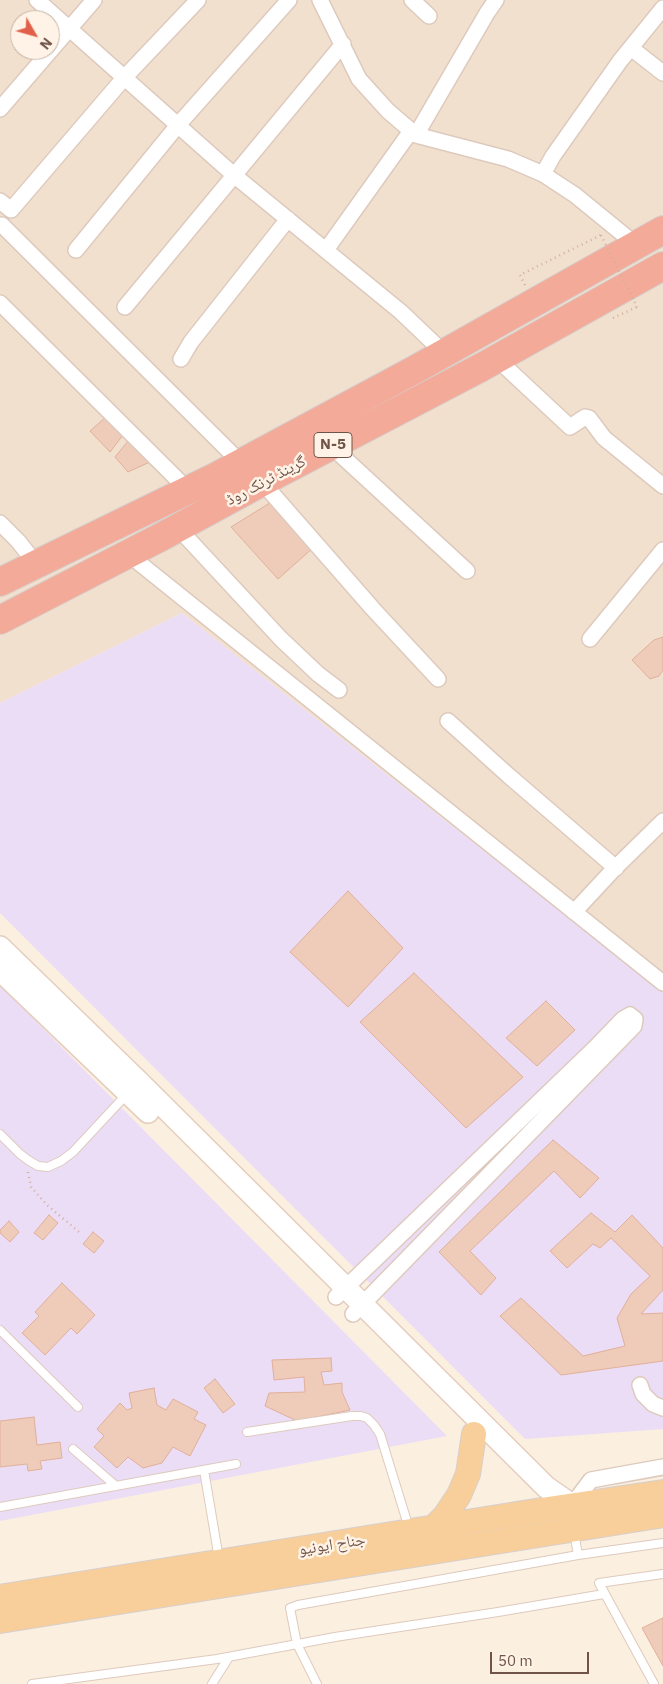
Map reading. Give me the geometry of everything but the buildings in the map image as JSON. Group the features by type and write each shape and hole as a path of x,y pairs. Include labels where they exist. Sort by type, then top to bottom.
{"highway":[{"name":"گرینڈ ٹرنک روڈ","path":"0,582 241,462 444,353 558,290 635,244 663,230"},
{"name":"گرینڈ ٹرنک روڈ","path":"0,620 497,359 663,266"}],"main road":[{"path":"422,1530 445,1516 459,1495 468,1474 479,1429"},
{"name":"جناح ایونیو","path":"0,1597 663,1492"},
{"name":"جناح ایونیو","path":"0,1621 663,1515"}],"street":[{"path":"37,0 235,176 401,312 444,353"},
{"path":"0,110 94,0"},
{"path":"198,0 5,206 1,226 241,462"},
{"path":"76,250 178,125 289,0"},
{"path":"320,0 360,79 388,111 414,133 508,159 543,174 575,196 635,244"},
{"path":"412,0 429,16"},
{"path":"326,250 414,133 496,0"},
{"path":"543,174 552,156 630,48 663,8"},
{"path":"125,307 343,44"},
{"path":"630,48 663,73"},
{"path":"180,359 191,342 288,219"},
{"path":"0,303 188,490"},
{"path":"497,359 570,426 585,417 589,418 604,438 663,486"},
{"path":"331,446 468,571"},
{"path":"262,482 438,680"},
{"path":"0,523 18,541 36,565"},
{"path":"178,528 281,639 318,674 339,690"},
{"path":"590,639 663,550"},
{"path":"128,554 663,983"},
{"path":"448,721 616,868"},
{"path":"574,912 663,821"},
{"path":"0,946 134,1088 479,1429 546,1487 572,1505"},
{"path":"0,970 134,1088"},
{"path":"341,1292 623,1019 630,1015 635,1019 634,1026 358,1309"},
{"path":"640,1385 643,1394 654,1404 663,1408"},
{"path":"479,1429 548,1509 574,1529"},
{"path":"574,1529 572,1505 591,1480 663,1467"}],"lane":[{"path":"0,1134 28,1160 38,1166 48,1167 61,1161 73,1152 134,1088"},
{"path":"0,1330 78,1407"},
{"path":"247,1432 352,1416 367,1418 380,1434 422,1530"},
{"path":"73,1449 116,1486"},
{"path":"0,1507 236,1464"},
{"path":"204,1470 219,1562"},
{"path":"574,1529 578,1555"},
{"path":"317,1684 297,1644 290,1608 298,1605 578,1555 663,1543"},
{"path":"654,1684 599,1583 663,1574"},
{"path":"32,1684 75,1681 229,1657 372,1630 498,1612 604,1594"},
{"path":"212,1684 229,1657"}],"path":[{"path":"528,272 601,235 636,307"},
{"path":"28,1160 28,1176 31,1187 47,1205 79,1232"}],"shaded area":[{"path":"0,0 663,0 663,992 182,613 0,703"},
{"path":"182,613 663,992 663,1429 525,1439 0,913 0,703"},
{"path":"0,985 447,1436 0,1521"}]}
